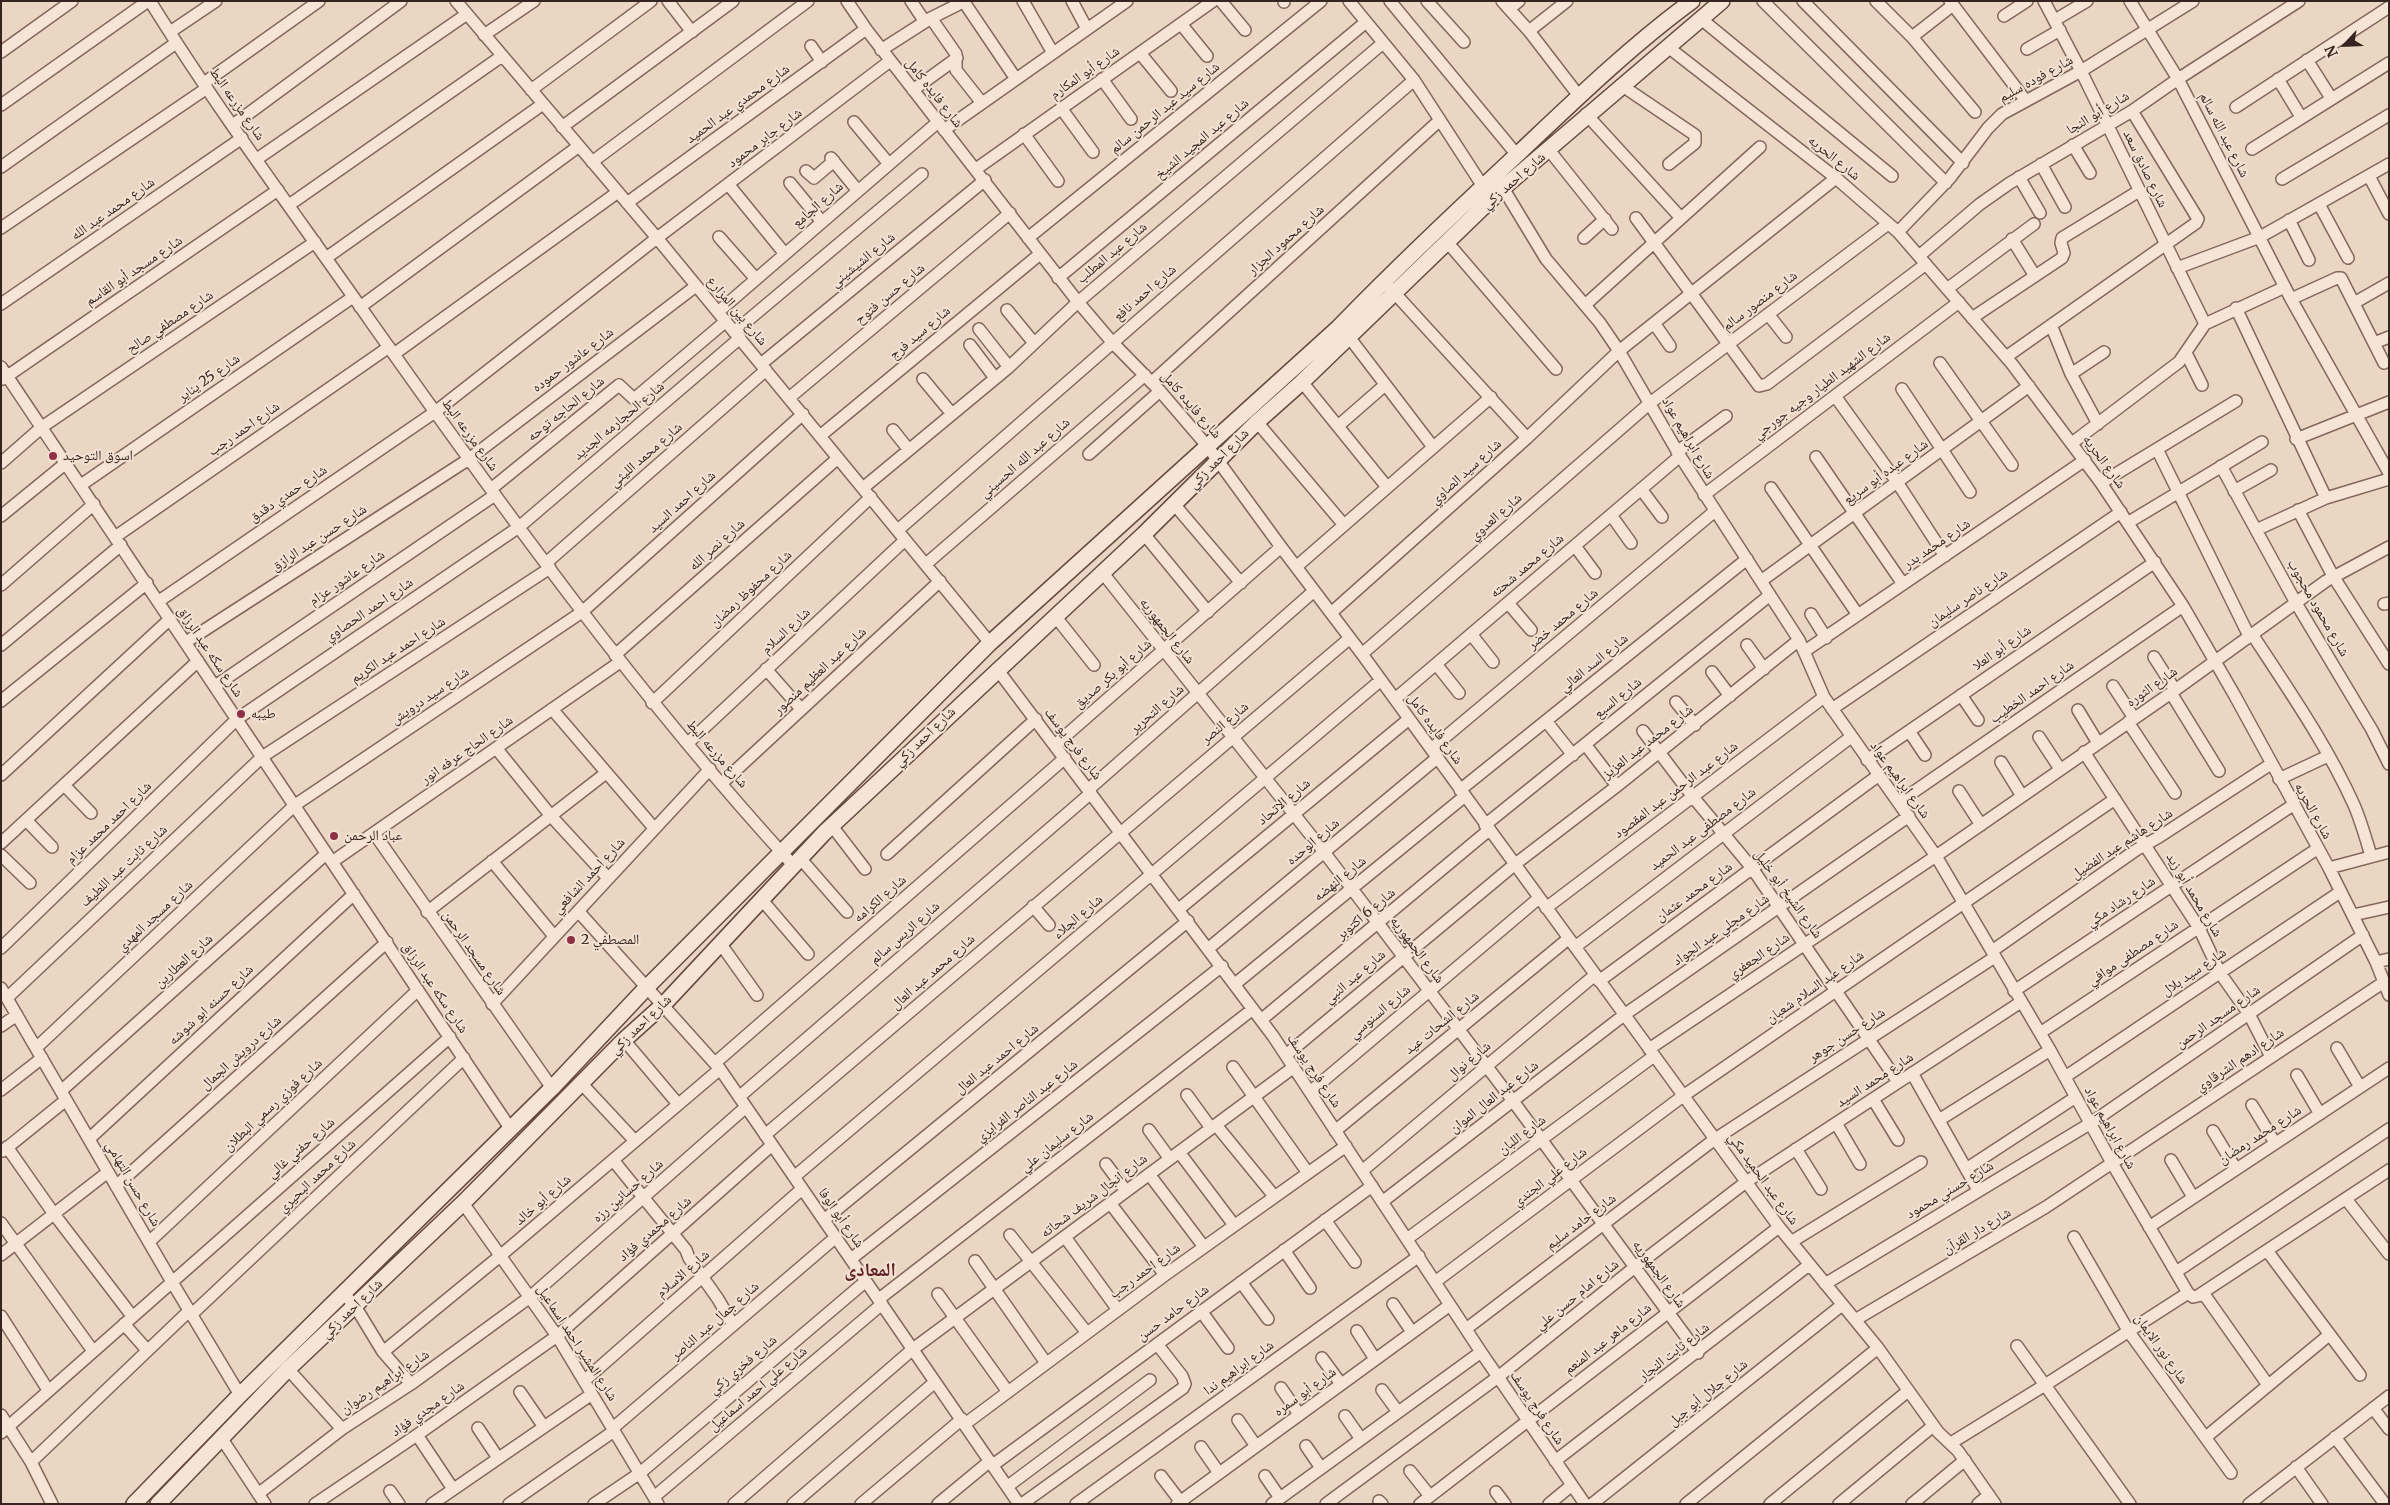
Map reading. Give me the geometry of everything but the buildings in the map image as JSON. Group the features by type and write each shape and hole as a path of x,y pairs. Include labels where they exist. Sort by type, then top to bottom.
{"street":[{"path":"1,52 72,1"},
{"path":"1,106 149,1"},
{"name":"شارع مزرعه البط","path":"149,1 205,85 391,351 493,492 618,659 652,703 782,853 797,862 847,912"},
{"path":"170,32 216,1"},
{"path":"1,228 205,85 319,1"},
{"path":"233,125 401,1"},
{"path":"484,35 534,1"},
{"path":"531,90 651,1"},
{"path":"668,1 692,32"},
{"path":"562,127 733,1"},
{"path":"592,162 808,1"},
{"name":"شارع فايده كامل","path":"847,1 881,50 976,169 1058,278 1112,342 1160,391 1219,461 1281,548 1381,680 1514,865"},
{"path":"911,1 957,58 956,70 982,103"},
{"path":"1023,1 1054,53"},
{"path":"1072,1 1087,29"},
{"name":"شارع الجامع","path":"718,312 888,164 941,126 982,103 1126,1"},
{"name":"شارع أبو المكارم","path":"976,169 1213,1"},
{"path":"1221,1 1245,30"},
{"name":"شارع سيد عبد الرحمن سالم","path":"1028,238 1321,1"},
{"path":"1348,1 1414,80 1482,185"},
{"path":"1427,1 1464,42"},
{"path":"1519,1 1505,5 1529,31 1579,96"},
{"path":"1529,31 1567,1"},
{"name":"شارع احمد زكي","path":"158,1504 288,1370 463,1203 624,1040 664,1004 832,826 997,669 1144,534 1257,422 1302,382 1503,188 1549,150 1586,114 1722,1"},
{"path":"1763,1 1946,183"},
{"path":"1803,1 1963,163"},
{"path":"1876,1 1912,37 1975,112"},
{"path":"2004,16 2027,1"},
{"name":"شارع صادق سعد","path":"2044,1 2081,71 2205,324"},
{"path":"2026,49 2087,1"},
{"name":"شارع عبد الله سالم","path":"2130,1 2178,79 2291,299 2389,473"},
{"name":"شارع فوده سليم","path":"1898,232 1946,183 1994,121 2081,71 2192,1"},
{"name":"شارع أبو النجا","path":"1728,344 1759,386 1767,384 1922,260 1980,204 2019,177 2132,111 2299,1"},
{"name":"شارع بين المزارع","path":"458,2 726,321 990,643"},
{"path":"881,50 928,20 961,2 1016,79"},
{"path":"1396,3 1517,154"},
{"name":"شارع احمد زكي","path":"134,1504 240,1395 552,1088 647,987 990,643 1338,328 1482,185 1579,96 1685,3"},
{"path":"1912,37 1951,3 2026,101"},
{"path":"2236,107 2389,6"},
{"path":"257,159 467,14"},
{"path":"1700,18 1892,176"},
{"name":"شارع عبد المجيد الشيخ","path":"1058,278 1366,22"},
{"path":"1181,24 1207,56"},
{"name":"شارع محمدي عبد الحميد","path":"627,203 866,30"},
{"path":"1,167 176,43"},
{"name":"شارع عبد المطلب","path":"867,493 910,450 1009,367 1078,302 1383,43"},
{"path":"811,46 822,62"},
{"name":"شارع الحريه","path":"1668,47 1836,178 1898,232 2029,386 2129,522 2182,606 2328,868 2376,962 2389,995"},
{"path":"1140,53 1171,91"},
{"path":"1630,53 1643,68"},
{"path":"289,205 502,56"},
{"path":"913,90 957,58"},
{"path":"2307,60 2331,98"},
{"name":"شارع جابر محمود","path":"435,412 657,238 890,61"},
{"path":"2252,149 2389,63"},
{"path":"1102,79 1131,119"},
{"path":"2278,79 2301,117"},
{"name":"شارع احمد نافع","path":"898,530 1414,80"},
{"path":"1620,85 1694,135 1695,143 1669,164"},
{"path":"326,258 543,104"},
{"path":"1061,108 1093,152"},
{"path":"2006,357 2196,223 2198,219 2132,111"},
{"path":"1586,114 1681,218"},
{"path":"2282,179 2389,114"},
{"name":"شارع محمود الجزار","path":"1148,378 1440,120"},
{"path":"854,122 888,164"},
{"path":"1024,134 1058,181"},
{"name":"شارع محمد عبد الله","path":"1,304 242,138"},
{"path":"2074,145 2090,173"},
{"path":"360,307 579,146"},
{"path":"1585,305 1760,147"},
{"path":"1549,150 1609,224 1584,238"},
{"path":"806,171 814,178 832,159 858,191"},
{"path":"2041,164 2065,207"},
{"path":"2178,268 2260,237 2389,164"},
{"name":"شارع الحجارمه الجديد","path":"519,527 922,174"},
{"path":"2369,176 2389,214"},
{"path":"2019,177 2040,213"},
{"name":"شارع سيد الصاوي","path":"1331,613 1527,438 1619,351 1836,178"},
{"name":"شارع الشيشيني","path":"763,367 984,180"},
{"path":"790,183 822,222"},
{"path":"728,184 785,254"},
{"name":"شارع ابراهيم عواد","path":"1503,188 1546,259 1585,305 1619,351 1704,495 1799,640 1824,697 1936,856 2050,1050 2112,1163 2176,1272 2194,1294 2206,1297 2268,1385"},
{"name":"شارع مسجد أبو القاسم","path":"3,374 278,190"},
{"path":"1972,318 2062,258 2064,253 2061,243 2062,238 2139,191"},
{"path":"391,351 618,192"},
{"path":"2319,204 2348,258"},
{"name":"شارع حسن فتوح","path":"789,398 1010,213"},
{"path":"1636,218 1728,344"},
{"path":"2289,220 2309,260"},
{"name":"شارع منصور سالم","path":"1650,402 1888,224"},
{"path":"1947,289 2034,224"},
{"path":"719,237 756,279"},
{"path":"2012,239 2035,276"},
{"name":"شارع مصطفي صالح","path":"1,462 42,427 315,242"},
{"path":"1448,243 1556,369"},
{"name":"شارع سيد فرج","path":"820,436 1040,254"},
{"path":"2291,299 2337,278 2344,281 2384,363"},
{"path":"1383,282 1527,438"},
{"path":"2354,303 2389,283"},
{"name":"شارع عاشور حموده","path":"469,459 696,286"},
{"path":"2072,443 2166,373 2186,353 2205,324 2236,308 2285,287"},
{"name":"شارع 25 يناير","path":"81,485 353,297"},
{"name":"شارع الشهيد الطيار وجيه جورجي","path":"1704,495 1959,302"},
{"path":"2236,308 2296,439 2326,498"},
{"path":"1008,310 1034,343"},
{"path":"1768,314 1786,337"},
{"name":"شارع الحاجه توحه","path":"493,492 619,385 634,399 726,321"},
{"path":"1654,323 1670,346"},
{"path":"2051,325 2071,374 2098,424"},
{"path":"979,329 1009,367"},
{"path":"1349,337 1433,447"},
{"path":"2374,343 2389,337"},
{"path":"970,345 996,378"},
{"name":"شارع احمد رجب","path":"1,644 118,541 391,351"},
{"path":"2071,374 2104,352"},
{"path":"2186,353 2202,385"},
{"path":"1940,363 2012,465"},
{"name":"شارع محمد الليثي","path":"548,566 763,367"},
{"name":"شارع سكه عبد الرزاق","path":"3,374 42,427 94,504 510,1128"},
{"name":"شارع عبد الله الحسيني","path":"926,564 1148,378"},
{"path":"924,379 952,414"},
{"path":"1302,382 1387,487"},
{"path":"1338,426 1385,385"},
{"name":"شارع عبده أبو سريع","path":"1761,581 2029,386"},
{"path":"1902,390 1970,492"},
{"path":"1089,454 1160,391"},
{"path":"1835,396 1897,482 1945,556"},
{"path":"1296,567 1491,397"},
{"path":"2101,483 2236,401"},
{"name":"شارع العدوي","path":"1362,654 1650,402"},
{"path":"2296,439 2389,402"},
{"name":"شارع حمدي دقدق","path":"158,601 435,412"},
{"name":"شارع احمد السيد","path":"582,612 802,414"},
{"name":"شارع محمد شحته","path":"1394,699 1575,546 1679,454 1726,416"},
{"path":"1257,422 1344,525"},
{"path":"893,430 910,450"},
{"path":"2129,522 2262,442"},
{"path":"2157,449 2180,491 2251,635 2328,756 2354,806 2371,856"},
{"path":"1816,457 1903,584"},
{"name":"شارع نصر الله","path":"618,659 838,458"},
{"name":"شارع حسن عبد الرازق","path":"186,642 469,459"},
{"name":"شارع محمد بدر","path":"1805,651 2085,460"},
{"path":"1,516 66,463"},
{"name":"شارع محمود محجوب","path":"2221,466 2296,603 2372,730 2389,764"},
{"path":"2234,491 2271,470"},
{"path":"2256,530 2326,498 2389,479"},
{"path":"1770,488 1858,615"},
{"path":"1641,489 1662,517"},
{"name":"شارع عاشور عزام","path":"215,686 493,492"},
{"name":"شارع محفوظ رمضان","path":"652,703 867,493"},
{"path":"1,585 94,504"},
{"path":"1174,504 1241,584"},
{"path":"2298,510 2333,576 2389,664"},
{"name":"شارع محمد خضر","path":"1434,754 1715,511"},
{"name":"شارع ناصر سليمان","path":"1832,709 2121,512"},
{"path":"1611,515 1631,542"},
{"name":"شارع احمد الحصاوي","path":"237,719 519,527"},
{"path":"1144,534 1208,612"},
{"name":"شارع السلام","path":"688,744 905,540"},
{"path":"1575,546 1595,573"},
{"name":"شارع الثوره","path":"1936,856 2098,742 2173,692 2333,576 2389,547"},
{"name":"شارع أبو بكر صديق","path":"1055,744 1281,548"},
{"name":"شارع السد العالي","path":"1462,793 1546,721 1747,559"},
{"name":"شارع أبو العلا","path":"1867,760 2155,562"},
{"name":"شارع احمد عبد الكريم","path":"262,757 548,566"},
{"name":"شارع الجمهوريه","path":"1102,572 1324,852 1542,1139 1698,1352"},
{"name":"شارع عبد العظيم منصور","path":"722,783 940,581"},
{"path":"1,701 146,583"},
{"name":"شارع التحرير","path":"1090,791 1314,591"},
{"name":"شارع السبع","path":"1487,828 1585,744 1770,595"},
{"path":"1508,603 1531,630"},
{"name":"شارع احمد الخطيب","path":"1899,802 2182,606"},
{"name":"شارع سيد درويش","path":"295,805 582,612"},
{"path":"1811,614 1826,638"},
{"path":"1055,616 1094,665"},
{"path":"1,775 170,619"},
{"path":"1470,634 1493,662"},
{"name":"شارع النصر","path":"1120,831 1350,638"},
{"name":"شارع محمد عبد العزيز","path":"1514,865 1695,725 1799,640"},
{"path":"1747,645 1764,668"},
{"path":"2154,658 2219,771"},
{"name":"شارع الحاج عرفه انور","path":"329,858 374,833 552,709 618,659"},
{"path":"1,843 198,660"},
{"path":"1436,664 1458,693"},
{"name":"شارع فرج يوسف","path":"997,669 1222,966 1286,1055 1498,1378 1585,1504"},
{"path":"766,670 801,709"},
{"path":"1712,672 1730,696"},
{"name":"شارع الجلاء","path":"794,1177 1381,680"},
{"path":"2112,686 2175,793"},
{"path":"1961,695 1978,720"},
{"name":"شارع عبد الرحمن عبد المقصود","path":"1542,903 1693,797 1824,697"},
{"path":"1676,702 1695,725"},
{"path":"552,709 654,828"},
{"path":"2078,710 2098,742"},
{"name":"شارع احمد محمد عزام","path":"1,948 237,719"},
{"path":"887,854 1036,719"},
{"name":"شارع الاتحاد","path":"1179,909 1409,719"},
{"path":"1546,721 1573,754"},
{"name":"شارع الشيخ أبو خليل","path":"1643,731 1693,797 1752,868 1805,943 1898,1082"},
{"path":"1909,731 1924,755"},
{"name":"شارع مصطفى عبد الحميد","path":"1571,943 1723,833 1851,736"},
{"path":"2038,737 2060,769"},
{"path":"1585,744 1617,786"},
{"path":"496,748 551,816 608,878"},
{"name":"شارع محمد أبو زيد","path":"2084,752 2199,928 2220,973 2249,1014 2271,1057"},
{"name":"شارع الوحده","path":"1208,948 1324,852 1434,754"},
{"path":"2279,779 2328,756"},
{"name":"شارع ثابت عبد اللطيف","path":"4,993 262,757"},
{"name":"شارع الكرامه","path":"717,1066 1065,758"},
{"path":"2001,762 2022,796"},
{"name":"شارع هاشم عبد الفضيل","path":"1993,954 2136,850 2271,764"},
{"name":"شارع احمد الشافعي","path":"492,1004 710,769"},
{"path":"427,912 606,773"},
{"name":"شارع محمد عثمان","path":"1597,978 1879,775"},
{"path":"64,785 91,813"},
{"path":"1960,790 1980,825"},
{"name":"شارع الريس سالم","path":"739,1097 1090,791"},
{"name":"شارع النهضه","path":"1235,984 1352,889 1462,793"},
{"name":"شارع عبد السلام شعبان","path":"1683,1096 2115,799"},
{"name":"شارع مسجد المهدي","path":"36,1048 295,805"},
{"name":"شارع رشاد مكي","path":"2014,991 2293,805"},
{"name":"شارع مجلي عبد الجواد","path":"1624,1015 1780,908 1909,816"},
{"path":"26,820 52,847"},
{"path":"832,826 865,869"},
{"name":"شارع 6 اكتوبر","path":"1261,1020 1378,923 1487,828"},
{"name":"شارع محمد عبد العال","path":"765,1135 1120,831"},
{"name":"شارع مسجد الرحمن","path":"374,833 427,912 552,1088"},
{"name":"شارع مصطفى موافي","path":"2040,1033 2317,849"},
{"path":"2328,868 2389,852"},
{"path":"1,854 30,883"},
{"name":"شارع الجعفري","path":"1651,1052 1805,943 1936,856"},
{"name":"شارع العطارين","path":"4,1150 329,858"},
{"path":"492,861 554,936"},
{"name":"شارع عبد الحميد مكي","path":"1514,865 1790,1242 1878,1348 1933,1426 1965,1460 1992,1499"},
{"name":"شارع عبد النبي","path":"1286,1055 1402,956 1514,865"},
{"name":"شارع سيد بلال","path":"2065,1078 2340,892"},
{"name":"شارع حسنه ابو شوشه","path":"90,1139 354,894"},
{"path":"762,900 808,954"},
{"name":"شارع السنوسي","path":"1310,1092 1429,991 1542,903"},
{"path":"1033,906 1049,925"},
{"path":"2353,915 2389,907"},
{"name":"شارع أبو الوفا","path":"578,911 664,1004 717,1066 1018,1503"},
{"name":"شارع احمد عبد العال","path":"824,1220 1188,921"},
{"name":"شارع مسجد الرحمن","path":"2091,1123 2363,935"},
{"name":"شارع درويش الجمال","path":"116,1186 387,942"},
{"path":"720,943 757,995"},
{"name":"شارع الشحات عيد","path":"1335,1131 1458,1029 1571,943"},
{"name":"شارع حسن جوهر","path":"1715,1139 1869,1039 1993,954"},
{"path":"2376,962 2389,959"},
{"name":"شارع عبد الناصر الفرايزي","path":"851,1259 1222,966"},
{"name":"شارع نوال","path":"1362,1171 1487,1066 1597,978"},
{"name":"شارع ادهم الشرقاوي","path":"2112,1163 2384,982"},
{"name":"شارع فوزي رسمي البطلان","path":"148,1242 418,990"},
{"name":"شارع حسن التهامي","path":"4,993 148,1242 240,1395"},
{"name":"شارع محمد السيد","path":"1746,1182 2021,1002"},
{"name":"شارع سليمان علي","path":"880,1301 1253,1009"},
{"path":"1,1026 17,1015"},
{"name":"شارع عبد العال الموان","path":"1382,1202 1624,1015"},
{"name":"شارع حفني غالي","path":"5,1429 450,1037"},
{"path":"624,1040 678,1104"},
{"path":"2337,1048 2360,1087"},
{"path":"1939,1120 2050,1050"},
{"name":"شارع اللبان","path":"1407,1239 1542,1139 1651,1052"},
{"path":"1,1090 42,1058"},
{"name":"شارع محمد البحيري","path":"32,1462 147,1350 190,1313 464,1058"},
{"name":"شارع أبو خالد","path":"383,1352 613,1160 678,1104 717,1066"},
{"name":"شارع انجال شريف شحاته","path":"734,1504 913,1349 1294,1067"},
{"path":"1232,1068 1308,1172"},
{"name":"شارع محمد رمضان","path":"2149,1227 2389,1068"},
{"path":"1912,1073 1978,1190"},
{"path":"2297,1075 2320,1114"},
{"path":"581,1083 635,1141"},
{"path":"1187,1094 1274,1196"},
{"name":"شارع علي الجندي","path":"1435,1282 1683,1096"},
{"path":"1966,1168 2076,1097"},
{"path":"1873,1099 1898,1140"},
{"path":"2252,1105 2275,1143"},
{"name":"شارع حسانين رزه","path":"530,1297 746,1107"},
{"path":"1836,1123 1860,1164"},
{"name":"شارع حسني محمود","path":"1825,1284 2091,1123"},
{"path":"2176,1272 2389,1129"},
{"path":"1149,1130 1174,1155 1234,1225"},
{"path":"2213,1131 2236,1169"},
{"name":"شارع حامد سليم","path":"1466,1329 1715,1139"},
{"name":"شارع محمدي فؤاد","path":"557,1336 772,1145"},
{"name":"شارع احمد رجب","path":"861,1504 963,1421 1008,1392 1164,1275 1346,1146"},
{"path":"1796,1149 1821,1189"},
{"path":"4,1150 54,1214 147,1350"},
{"path":"613,1160 686,1250 689,1258 733,1325"},
{"path":"2171,1160 2193,1198"},
{"path":"1790,1242 1921,1162"},
{"name":"شارع دار القرآن","path":"1855,1320 2046,1207 2112,1163"},
{"path":"1106,1164 1126,1191"},
{"path":"1951,1443 2129,1332 2268,1252 2389,1170"},
{"path":"1,1255 108,1172"},
{"path":"1149,1174 1204,1247"},
{"name":"شارع امام حسن علي","path":"1326,1504 1498,1378 1635,1267 1746,1182"},
{"name":"شارع حامد حسن","path":"938,1504 1372,1186"},
{"name":"شارع الاسلام","path":"584,1381 802,1189"},
{"path":"2346,1199 2389,1254"},
{"name":"شارع المشير احمد اسماعيل","path":"463,1203 557,1336 656,1500"},
{"path":"1110,1203 1164,1275"},
{"path":"1325,1220 1355,1262"},
{"path":"1,1223 93,1351"},
{"name":"شارع ماهر عبد المنعم","path":"1420,1504 1779,1227"},
{"path":"1010,1235 1087,1333"},
{"name":"شارع جمال عبد الناصر","path":"509,1504 614,1430 836,1237"},
{"path":"1065,1237 1118,1310"},
{"name":"شارع نور الايمان","path":"2074,1237 2129,1332 2231,1474"},
{"path":"1284,1250 1310,1288"},
{"path":"2268,1252 2360,1375"},
{"name":"شارع ابراهيم ندا","path":"1076,1504 1419,1256"},
{"path":"975,1261 1046,1363"},
{"name":"شارع ثابت النجار","path":"1556,1461 1809,1265"},
{"name":"شارع فخري زكي","path":"594,1504 640,1473 866,1280"},
{"path":"1241,1282 1268,1319"},
{"path":"343,1293 355,1306 383,1352 411,1384"},
{"path":"938,1294 1008,1392"},
{"name":"شارع ابراهيم رضوان","path":"258,1494 342,1429 411,1384 530,1297"},
{"name":"شارع علي احمد اسماعيل","path":"656,1500 880,1301"},
{"path":"1393,1304 1412,1332"},
{"name":"شارع أبو سمره","path":"1178,1503 1450,1305"},
{"name":"شارع جلال أبو جبل","path":"1592,1504 1842,1305"},
{"path":"1201,1311 1228,1348"},
{"path":"1,1316 48,1390"},
{"path":"1356,1331 1376,1359"},
{"path":"2206,1437 2329,1335"},
{"name":"شارع مجدي فؤاد","path":"315,1504 418,1435 557,1336"},
{"path":"1018,1503 1183,1388 1185,1384 1182,1376 1157,1344"},
{"path":"2016,1346 2130,1504"},
{"path":"1686,1504 1878,1348"},
{"path":"1265,1476 1276,1501 1481,1352"},
{"path":"1322,1358 1341,1384"},
{"path":"288,1370 342,1429"},
{"path":"1008,1486 1150,1380"},
{"path":"793,1504 935,1382"},
{"path":"1281,1388 1299,1414"},
{"path":"1382,1390 1398,1412"},
{"path":"1770,1504 1908,1391"},
{"path":"520,1392 544,1427"},
{"path":"432,1504 592,1394"},
{"path":"2252,1503 2389,1396"},
{"path":"2373,1408 2389,1429"},
{"path":"1,1416 5,1429 32,1462 52,1504"},
{"path":"1345,1416 1361,1439"},
{"path":"1238,1420 1256,1446"},
{"path":"1839,1504 1933,1426"},
{"path":"478,1428 498,1458"},
{"path":"418,1435 454,1489"},
{"path":"2335,1437 2387,1504"},
{"path":"222,1439 264,1504"},
{"path":"1306,1446 1321,1468"},
{"path":"1202,1447 1219,1473"},
{"path":"1912,1504 1965,1460"},
{"path":"2296,1467 2322,1504"},
{"path":"1410,1471 1430,1496"},
{"path":"1161,1476 1178,1503"},
{"path":"1549,1504 1572,1485"},
{"path":"390,1491 399,1504"},
{"path":"1496,1492 1505,1504"},
{"path":"1978,1504 1992,1499"}],"place":[{"name":"اسوق التوحيد","path":"53,456"},
{"name":"طيبه","path":"241,714"},
{"name":"عباد الرحمن","path":"334,836"},
{"name":"المصطفي 2","path":"571,940"}],"district":[{"name":"المعادى","path":"870,1271"}]}
